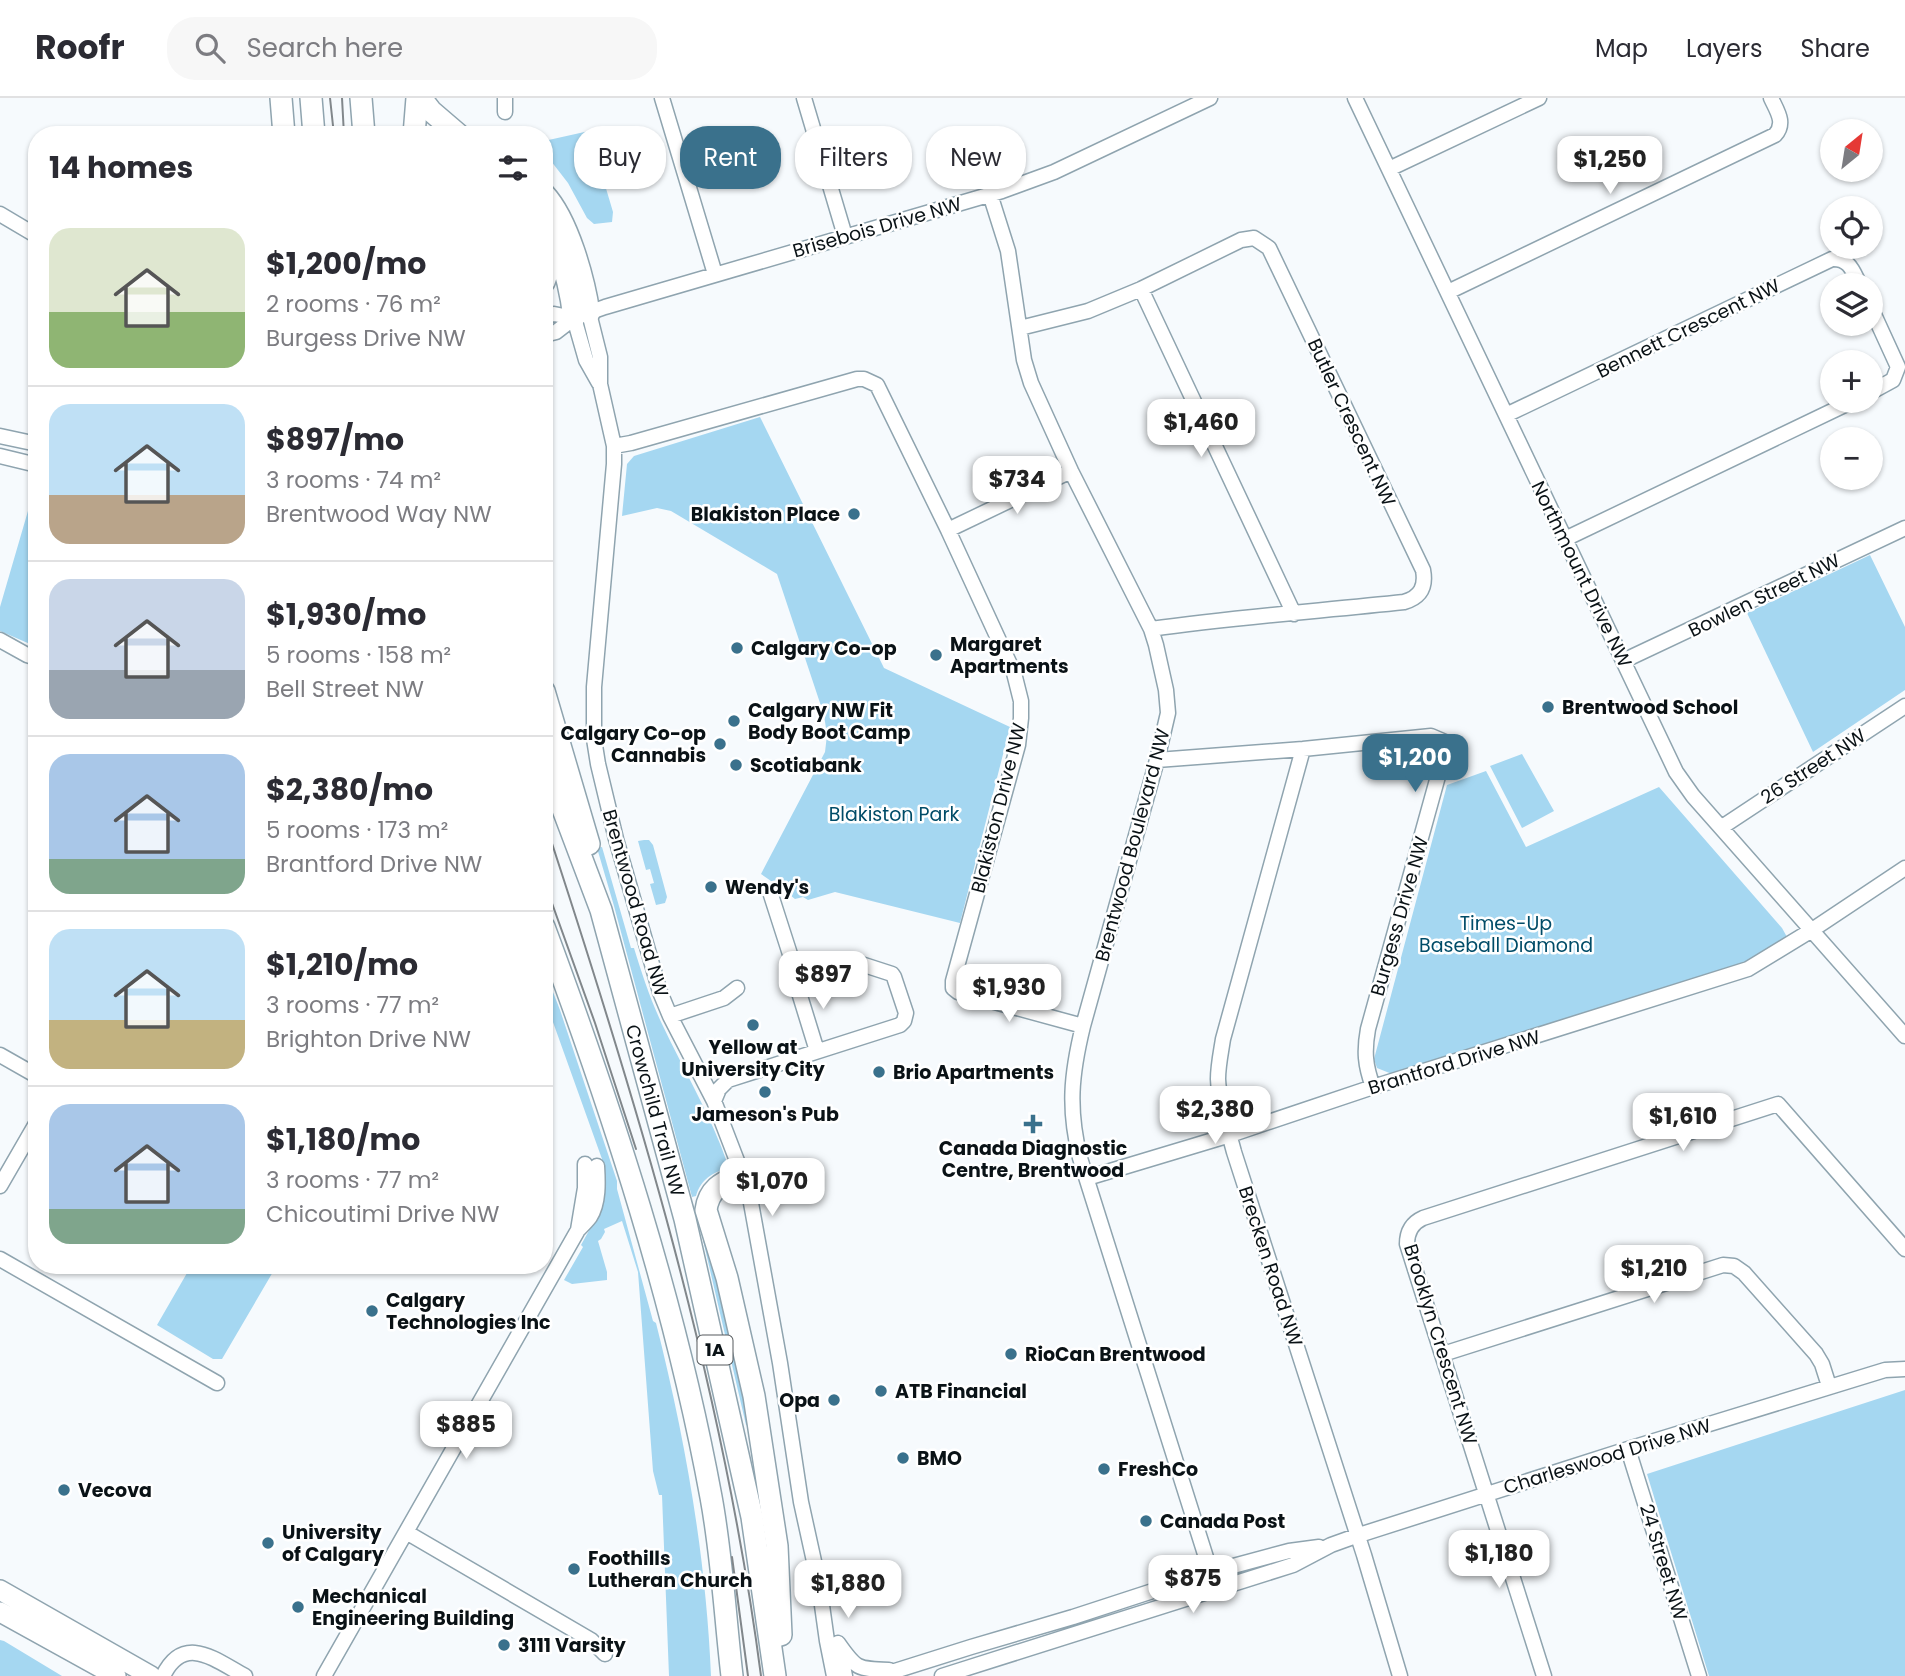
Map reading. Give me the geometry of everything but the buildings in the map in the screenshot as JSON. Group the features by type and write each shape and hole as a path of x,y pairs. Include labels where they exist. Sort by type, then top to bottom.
{"highway":[{"path":"281,98 283,126"},
{"path":"312,98 314,126"},
{"path":"361,98 363,126"},
{"path":"416,126 423,102 449,126"},
{"path":"553,205 563,224 585,287 581,316"},
{"path":"554,242 581,316"},
{"path":"553,249 554,242"},
{"path":"553,721 592,853 601,910"},
{"name":"Crowchild Trail NW","path":"553,783 601,910 685,1219 752,1517 775,1676"},
{"name":"1A","path":"553,952 595,1066 648,1237 677,1344 711,1499 732,1676"},
{"path":"743,1173 714,1189 707,1199 706,1210 727,1278 754,1396 777,1546 782,1676"},
{"path":"722,1676 727,1636"}],"main road":[{"path":"0,1590 150,1676"},
{"path":"0,1612 116,1676"},
{"path":"75,1653 98,1676"}],"street":[{"path":"662,98 715,274"},
{"path":"804,98 845,236"},
{"name":"Brisebois Drive NW","path":"581,316 990,194 1054,172 1210,98"},
{"name":"Northmount Drive NW","path":"1355,98 1676,772 1693,796 1905,1036"},
{"path":"1389,169 1539,98"},
{"path":"1447,292 1775,135 1781,128 1781,120 1771,98"},
{"name":"Brentwood Boulevard NW","path":"990,194 1008,251 1024,360 1031,383 1071,471 1150,629 1166,690 1168,713 1157,760 1083,1026 1074,1063 1071,1091 1075,1137 1216,1589"},
{"path":"0,215 28,231"},
{"name":"Butler Crescent NW","path":"1020,328 1088,311 1141,289 1241,240 1254,238 1266,244 1423,570 1424,586 1419,595 1404,602 1222,619 1150,629"},
{"name":"Bennett Crescent NW","path":"1506,415 1832,259 1847,262 1854,273"},
{"path":"1141,289 1294,614"},
{"path":"553,314 581,316"},
{"path":"553,333 581,316"},
{"name":"Brentwood Road NW","path":"581,316 600,357 600,384 614,446 594,687 597,764 660,992 714,1101 743,1173 750,1199 801,1502 819,1584 834,1676"},
{"path":"1883,334 1898,367 1894,380 1883,386"},
{"name":"Blakiston Drive NW","path":"614,446 857,379 877,385 948,530 1018,686 1021,718 1018,745 953,988 958,992 1083,1026"},
{"path":"1565,539 1828,413"},
{"path":"0,436 28,442"},
{"path":"0,456 28,463"},
{"path":"948,530 1071,471"},
{"name":"Bowlen Street NW","path":"1623,661 1905,528"},
{"path":"0,640 28,655"},
{"name":"26 Street NW","path":"1722,827 1905,706"},
{"name":"Burgess Drive NW","path":"1157,760 1431,736 1445,742 1445,751 1368,1029 1364,1053 1373,1087"},
{"name":"Brecken Road NW","path":"1303,749 1221,1049 1218,1081 1230,1135 1400,1676"},
{"name":"Brantford Drive NW","path":"1087,1178 1230,1135 1748,969 1905,868"},
{"path":"771,895 817,1051"},
{"path":"714,1101 719,1089 728,1080 900,1025 904,1021 906,1013 894,977 889,972 848,962 797,976"},
{"path":"670,1016 724,998 737,988"},
{"path":"0,1055 28,1071"},
{"name":"Brooklyn Crescent NW","path":"1544,1676 1407,1244 1410,1228 1418,1220 1778,1104 1905,1249"},
{"path":"0,1186 28,1138"},
{"path":"553,1274 578,1230 591,1165"},
{"path":"0,1259 218,1384"},
{"path":"1443,1354 1729,1265 1744,1273 1816,1354 1829,1386"},
{"path":"324,1676 553,1274"},
{"name":"Charleswood Drive NW","path":"1885,1370 1905,1357"},
{"name":"Charleswood Drive NW","path":"942,1676 976,1670 1293,1565 1331,1545 1486,1494 1829,1386 1885,1370 1905,1369"},
{"name":"24 Street NW","path":"1628,1449 1699,1676"},
{"path":"406,1532 591,1640 605,1654"},
{"name":"Charleswood Drive NW","path":"879,1676 1211,1572 1289,1551 1331,1545"},
{"name":"Brentwood Road NW","path":"823,1612 835,1632 845,1676"},
{"path":"838,1643 851,1663 859,1667 898,1670"},
{"path":"163,1676 168,1664 176,1657 190,1652 207,1655 245,1676"}],"green space":[{"path":"574,134 574,189 606,189 613,212 612,222 594,224 587,218 568,183 553,164 553,139"},
{"name":"Blakiston Park","path":"760,417 884,668 1010,727 960,923 835,892 808,900 803,897 795,899 780,883 761,874 825,752 827,735 824,715 777,574 671,511 657,508 622,516 627,464 634,456"},
{"path":"28,511 28,643 0,631 0,607"},
{"path":"1870,555 1905,627 1905,690 1813,752 1747,613"},
{"path":"1522,754 1554,811 1522,828 1490,766"},
{"name":"Times-Up Baseball Diamond","path":"1486,771 1526,847 1659,787 1787,937 1748,963 1392,1074 1377,1068 1374,1059 1447,785"},
{"path":"649,840 653,845 667,897 665,903 656,905 650,884 654,883 650,869 646,870 638,841"},
{"path":"602,847 631,948 634,948 646,986 728,1165 728,1168 704,1181 696,1196 692,1197 597,848"},
{"path":"553,992 617,1181 666,1366 685,1454 699,1542 711,1676 669,1676 662,1495 659,1495 653,1471 638,1272 622,1221 604,1229 605,1232 598,1241 607,1280 572,1284 564,1280 597,1216 604,1173 602,1159 553,1022"},
{"path":"708,1239 725,1294 749,1426 746,1425 703,1240"},
{"path":"186,1274 272,1274 222,1359 213,1359 157,1325"},
{"path":"1905,1390 1905,1676 1709,1676 1647,1474"},
{"path":"0,1640 4,1641 62,1676 0,1676"}],"tram line":[{"path":"330,98 333,126"},
{"path":"342,98 344,126"},
{"path":"553,847 643,1136 700,1350 745,1567 761,1676"},
{"path":"553,906 636,1149"},
{"path":"732,1557 748,1676"}],"place":[{"name":"Blakiston Place","path":"854,514"},
{"name":"Calgary Co-op","path":"737,648"},
{"name":"Margaret Apartments","path":"936,655"},
{"name":"Brentwood School","path":"1548,707"},
{"name":"Calgary NW Fit Body Boot Camp","path":"734,721"},
{"name":"Calgary Co-op Cannabis","path":"720,744"},
{"name":"Scotiabank","path":"736,765"},
{"name":"Wendy's","path":"711,887"},
{"name":"Yellow at University City","path":"753,1025"},
{"name":"Brio Apartments","path":"879,1072"},
{"name":"Jameson's Pub","path":"765,1092"},
{"name":"Canada Diagnostic Centre, Brentwood","path":"1033,1124"},
{"name":"Calgary Technologies Inc","path":"372,1311"},
{"name":"RioCan Brentwood","path":"1011,1354"},
{"name":"ATB Financial","path":"881,1391"},
{"name":"Opa","path":"834,1400"},
{"name":"BMO","path":"903,1458"},
{"name":"FreshCo","path":"1104,1469"},
{"name":"Vecova","path":"64,1490"},
{"name":"Canada Post","path":"1146,1521"},
{"name":"University of Calgary","path":"268,1543"},
{"name":"Foothills Lutheran Church","path":"574,1569"},
{"name":"Mechanical Engineering Building","path":"298,1607"},
{"name":"3111 Varsity","path":"504,1645"}]}
